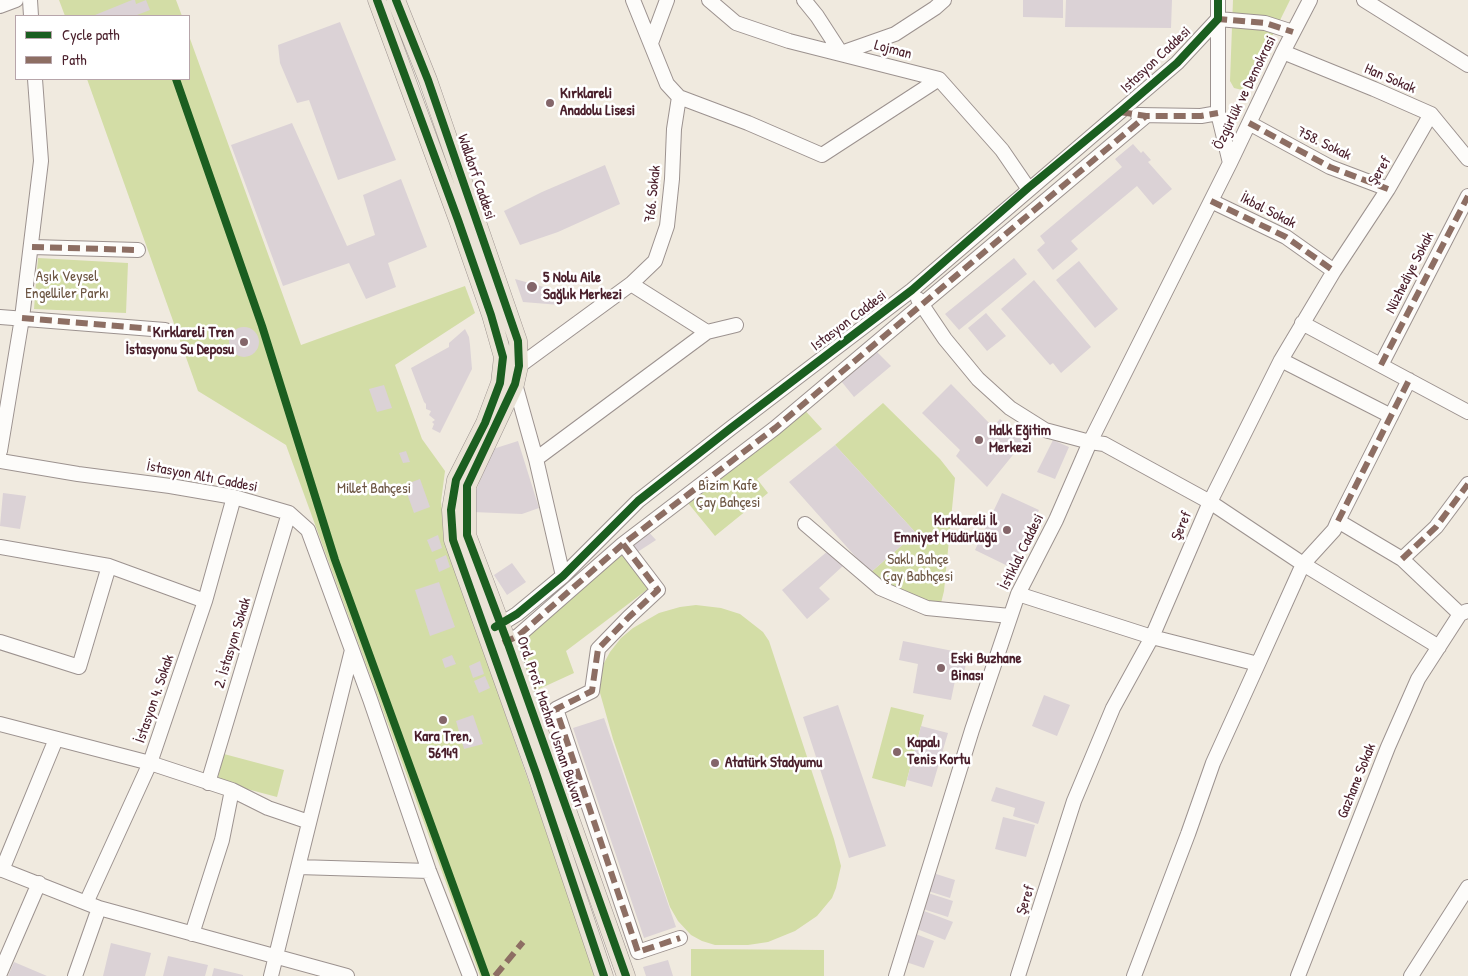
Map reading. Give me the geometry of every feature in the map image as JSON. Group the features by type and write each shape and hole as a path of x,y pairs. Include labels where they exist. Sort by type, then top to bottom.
{"main road":[{"name":"Walldorf Caddesi","path":"377,0 491,315 511,362"},
{"name":"Walldorf Caddesi","path":"396,0 428,80 518,341 511,362"},
{"name":"Ord. Prof. Mazhar Usman Bulvarı","path":"511,362 515,384 467,486 467,535 604,976"},
{"name":"Ord. Prof. Mazhar Usman Bulvarı","path":"511,362 500,383 485,423 456,480 451,510 453,540 497,636 626,976"}],"street":[{"path":"0,6 16,0"},
{"path":"30,0 31,15"},
{"path":"633,0 666,84 679,97 748,123 822,155 939,79 1002,150 1028,188"},
{"path":"651,43 667,0"},
{"name":"Lojman","path":"709,0 736,23 789,41 939,79"},
{"path":"804,0 817,16 841,53 896,34 944,0"},
{"name":"Özgürlük ve Demokrasi","path":"1218,0 1218,113 1230,163"},
{"path":"1364,0 1468,65"},
{"name":"Özgürlük ve Demokrasi","path":"1230,163 1308,2"},
{"path":"1218,19 1265,23 1293,32"},
{"name":"Istasyon Caddesi","path":"497,636 517,614 563,576 638,501 912,290 1028,188 1177,63 1218,19"},
{"name":"Han Sokak","path":"1283,52 1431,114 1468,158"},
{"path":"0,451 22,318 41,161 35,80"},
{"name":"766. Sokak","path":"511,362 631,284 655,261 667,226 672,179 674,129 679,97"},
{"path":"1120,112 1146,116 1201,116 1218,113"},
{"name":"Şeref","path":"1018,976 1074,801 1113,708 1152,637 1210,502 1280,360 1334,271 1388,190 1431,114"},
{"path":"497,636 518,636 623,544 775,428 1146,116"},
{"name":"758. Sokak","path":"1249,123 1330,167 1388,190"},
{"name":"İstiklal Caddesi","path":"896,976 969,739 1018,594 1056,520 1090,442 1230,163"},
{"name":"Nüzhediye Sokak","path":"1381,365 1468,196"},
{"name":"İkbal Sokak","path":"1211,201 1286,237 1334,271"},
{"path":"32,247 138,250"},
{"path":"631,284 707,332"},
{"path":"912,290 945,339 978,379 1010,408 1045,430 1104,444 1210,502 1303,564 1440,647"},
{"path":"0,317 165,330"},
{"path":"1302,323 1468,412"},
{"path":"536,459 707,332 736,325"},
{"path":"1280,360 1391,416"},
{"path":"1134,976 1213,763 1303,564 1334,530 1409,380"},
{"path":"515,384 536,459 563,576"},
{"name":"İstasyon Altı Caddesi","path":"0,461 234,497 289,513 308,530 429,872 470,976"},
{"path":"1402,559 1436,528 1468,484"},
{"name":"İstasyon 4. Sokak","path":"86,903 150,763 205,600 234,497"},
{"name":"2. İstasyon Sokak","path":"208,783 289,513"},
{"path":"1338,521 1402,559 1464,612"},
{"path":"805,524 880,588 927,608 1010,616"},
{"path":"623,544 658,590 598,649 592,691 556,709 638,952 680,938"},
{"path":"0,547 109,566 205,600"},
{"path":"0,642 79,667 109,566"},
{"path":"1018,594 1152,637 1258,664"},
{"name":"Gazhane Sokak","path":"1298,976 1388,747 1418,679 1464,612"},
{"path":"271,976 352,650"},
{"path":"0,724 150,763 232,790 268,808 309,822"},
{"path":"56,739 1,869 99,908 347,976"},
{"path":"192,934 222,840 232,790"},
{"path":"298,867 429,872"},
{"path":"0,973 39,883"},
{"path":"1411,976 1468,887"},
{"path":"75,976 99,908"}],"green space":[{"path":"59,0 176,0 182,15 65,15"},
{"path":"1233,0 1290,0 1248,85 1242,90 1234,88 1230,81"},
{"name":"Millet Bahçesi","path":"190,39 301,345 465,286 475,313 395,365 422,439 445,471 441,502 447,546 596,976 480,976 286,445 198,391 87,80 190,80"},
{"name":"Aşık Veysel Engelliler Parkı","path":"38,258 128,263 126,313 34,309"},
{"name":"Saklı Bahçe Çay Babhçesi","path":"883,403 940,459 955,478 944,591 941,603 918,599 890,588 870,573 916,533 835,445"},
{"name":"Bizim Kafe Çay Bahçesi","path":"801,406 822,429 757,479 768,493 715,536 684,498"},
{"path":"623,544 652,586 566,651 574,673 526,695 507,641"},
{"name":"Atatürk Stadyumu","path":"696,605 721,608 740,614 763,632 769,641 834,839 841,866 832,898 817,916 795,931 768,942 748,945 715,945 691,935 678,921 670,907 613,739 600,693 600,676 604,663 621,638 633,628 659,613"},
{"name":"Kapalı Tenis Kortu","path":"891,707 924,715 905,787 872,778"},
{"path":"224,754 284,770 277,797 217,781"},
{"path":"691,949 824,950 824,976 691,976"}],"building":[{"path":"132,0 135,0 136,4 146,0 150,10 137,15 95,15"},
{"path":"1023,0 1063,0 1063,18 1023,17"},
{"path":"1066,0 1172,0 1171,28 1065,27"},
{"path":"340,22 396,160 338,180 309,100 297,103 280,63 278,45"},
{"path":"292,123 347,246 375,235 363,195 401,179 427,247 388,263 396,287 366,299 349,263 283,286 231,145"},
{"path":"1133,144 1151,160 1148,162 1172,189 1153,205 1137,186 1071,241 1078,249 1053,270 1037,250 1045,243 1040,236 1122,167 1115,159"},
{"path":"605,165 620,204 558,232 520,245 504,211 542,192"},
{"path":"1014,258 1027,274 959,330 945,314"},
{"path":"1079,261 1118,309 1095,328 1056,280"},
{"name":"5 Nolu Aile Sağlık Merkezi","path":"515,279 576,296 560,305 523,302"},
{"path":"1034,280 1091,347 1061,373 1053,363 1050,365 1001,309"},
{"path":"986,313 1006,336 987,351 968,328"},
{"name":"Kırklareli Tren İstasyonu Su Deposu","path":"244,327 255,331 259,342 255,353 244,357 233,353 229,342 233,331"},
{"path":"465,329 469,337 472,369 440,433 432,429 434,424 432,422 435,420 429,415 431,411 426,409 426,404 411,368 449,347 449,343"},
{"path":"872,347 891,366 854,397 837,376"},
{"name":"Halk Eğitim Merkezi","path":"951,384 993,427 1000,419 1025,440 987,487 956,456 960,450 922,413"},
{"path":"384,385 392,408 377,412 369,389"},
{"path":"1053,440 1069,447 1055,479 1037,472"},
{"path":"518,441 539,508 522,514 472,512 471,503 493,449"},
{"path":"835,445 916,533 870,573 789,482"},
{"path":"406,451 410,462 403,463 399,453"},
{"path":"420,479 430,507 414,513 404,485"},
{"path":"3,493 26,496 20,529 0,526"},
{"name":"Kırklareli İl Emniyet Müdürlüğü","path":"1002,493 1039,510 1012,568 975,550"},
{"path":"645,528 656,540 636,553 627,542"},
{"path":"438,535 442,548 432,552 427,540"},
{"path":"829,550 844,565 819,588 830,599 807,619 782,590"},
{"path":"446,555 450,567 439,572 435,560"},
{"path":"512,563 526,582 507,595 494,575"},
{"path":"439,582 455,627 430,636 415,590"},
{"name":"Eski Buzhane Binası","path":"903,641 968,654 964,673 957,671 951,700 913,693 918,664 899,660"},
{"path":"452,655 456,664 445,668 442,659"},
{"path":"480,661 484,674 473,678 469,666"},
{"path":"485,676 490,688 479,693 474,681"},
{"path":"1044,695 1070,705 1057,736 1032,726"},
{"path":"838,705 886,846 849,858 803,717"},
{"path":"473,715 483,744 464,749 456,721"},
{"path":"604,718 676,927 644,938 573,728"},
{"path":"921,726 948,733 932,787 907,780"},
{"path":"996,787 1045,802 1038,824 1013,816 1015,808 991,801"},
{"path":"1003,817 1035,825 1026,857 995,849"},
{"path":"933,873 955,880 950,898 928,891"},
{"path":"928,893 953,901 948,917 923,909"},
{"path":"924,911 953,922 945,940 917,929"},
{"path":"913,933 934,941 924,968 903,961"},
{"path":"111,943 151,953 145,976 103,976"},
{"path":"168,956 208,965 205,976 163,976"},
{"path":"668,960 673,976 646,976 643,967"},
{"path":"14,962 47,976 8,976"},
{"path":"214,968 243,975 243,976 212,976"}],"marked path":[{"path":"1216,21 1218,19 1265,23 1293,32"},
{"path":"1120,112 1146,116 1201,116 1218,113"},
{"path":"503,643 518,636 623,544 775,428 1146,116"},
{"path":"1249,123 1330,167 1388,189"},
{"path":"1381,365 1468,196"},
{"path":"1211,201 1286,237 1334,271"},
{"path":"32,247 138,250"},
{"path":"22,318 165,330"},
{"path":"1338,521 1409,380"},
{"path":"1402,559 1436,527 1468,484"},
{"path":"623,544 658,590 598,649 592,691 556,709 638,952 680,938"},
{"path":"495,976 523,942"}],"cycle path":[{"path":"377,0 458,220 491,315 503,357 500,383 485,423 456,480 451,510 453,540 536,773 604,976"},
{"path":"396,0 428,80 518,341 519,366 515,384 467,486 467,535 507,641 626,976"},
{"path":"495,627 517,614 563,576 638,501 912,290 1028,188 1177,63 1218,19 1218,0"},
{"path":"176,80 262,326 335,560 486,976"}],"place":[{"name":"Kırklareli Anadolu Lisesi","path":"550,103"},
{"name":"5 Nolu Aile Sağlık Merkezi","path":"532,287"},
{"name":"Kırklareli Tren İstasyonu Su Deposu","path":"244,342"},
{"name":"Halk Eğitim Merkezi","path":"979,440"},
{"name":"Kırklareli İl Emniyet Müdürlüğü","path":"1007,530"},
{"name":"Eski Buzhane Binası","path":"941,668"},
{"name":"Kara Tren, 56149","path":"443,720"},
{"name":"Kapalı Tenis Kortu","path":"897,752"},
{"name":"Atatürk Stadyumu","path":"715,763"}]}
